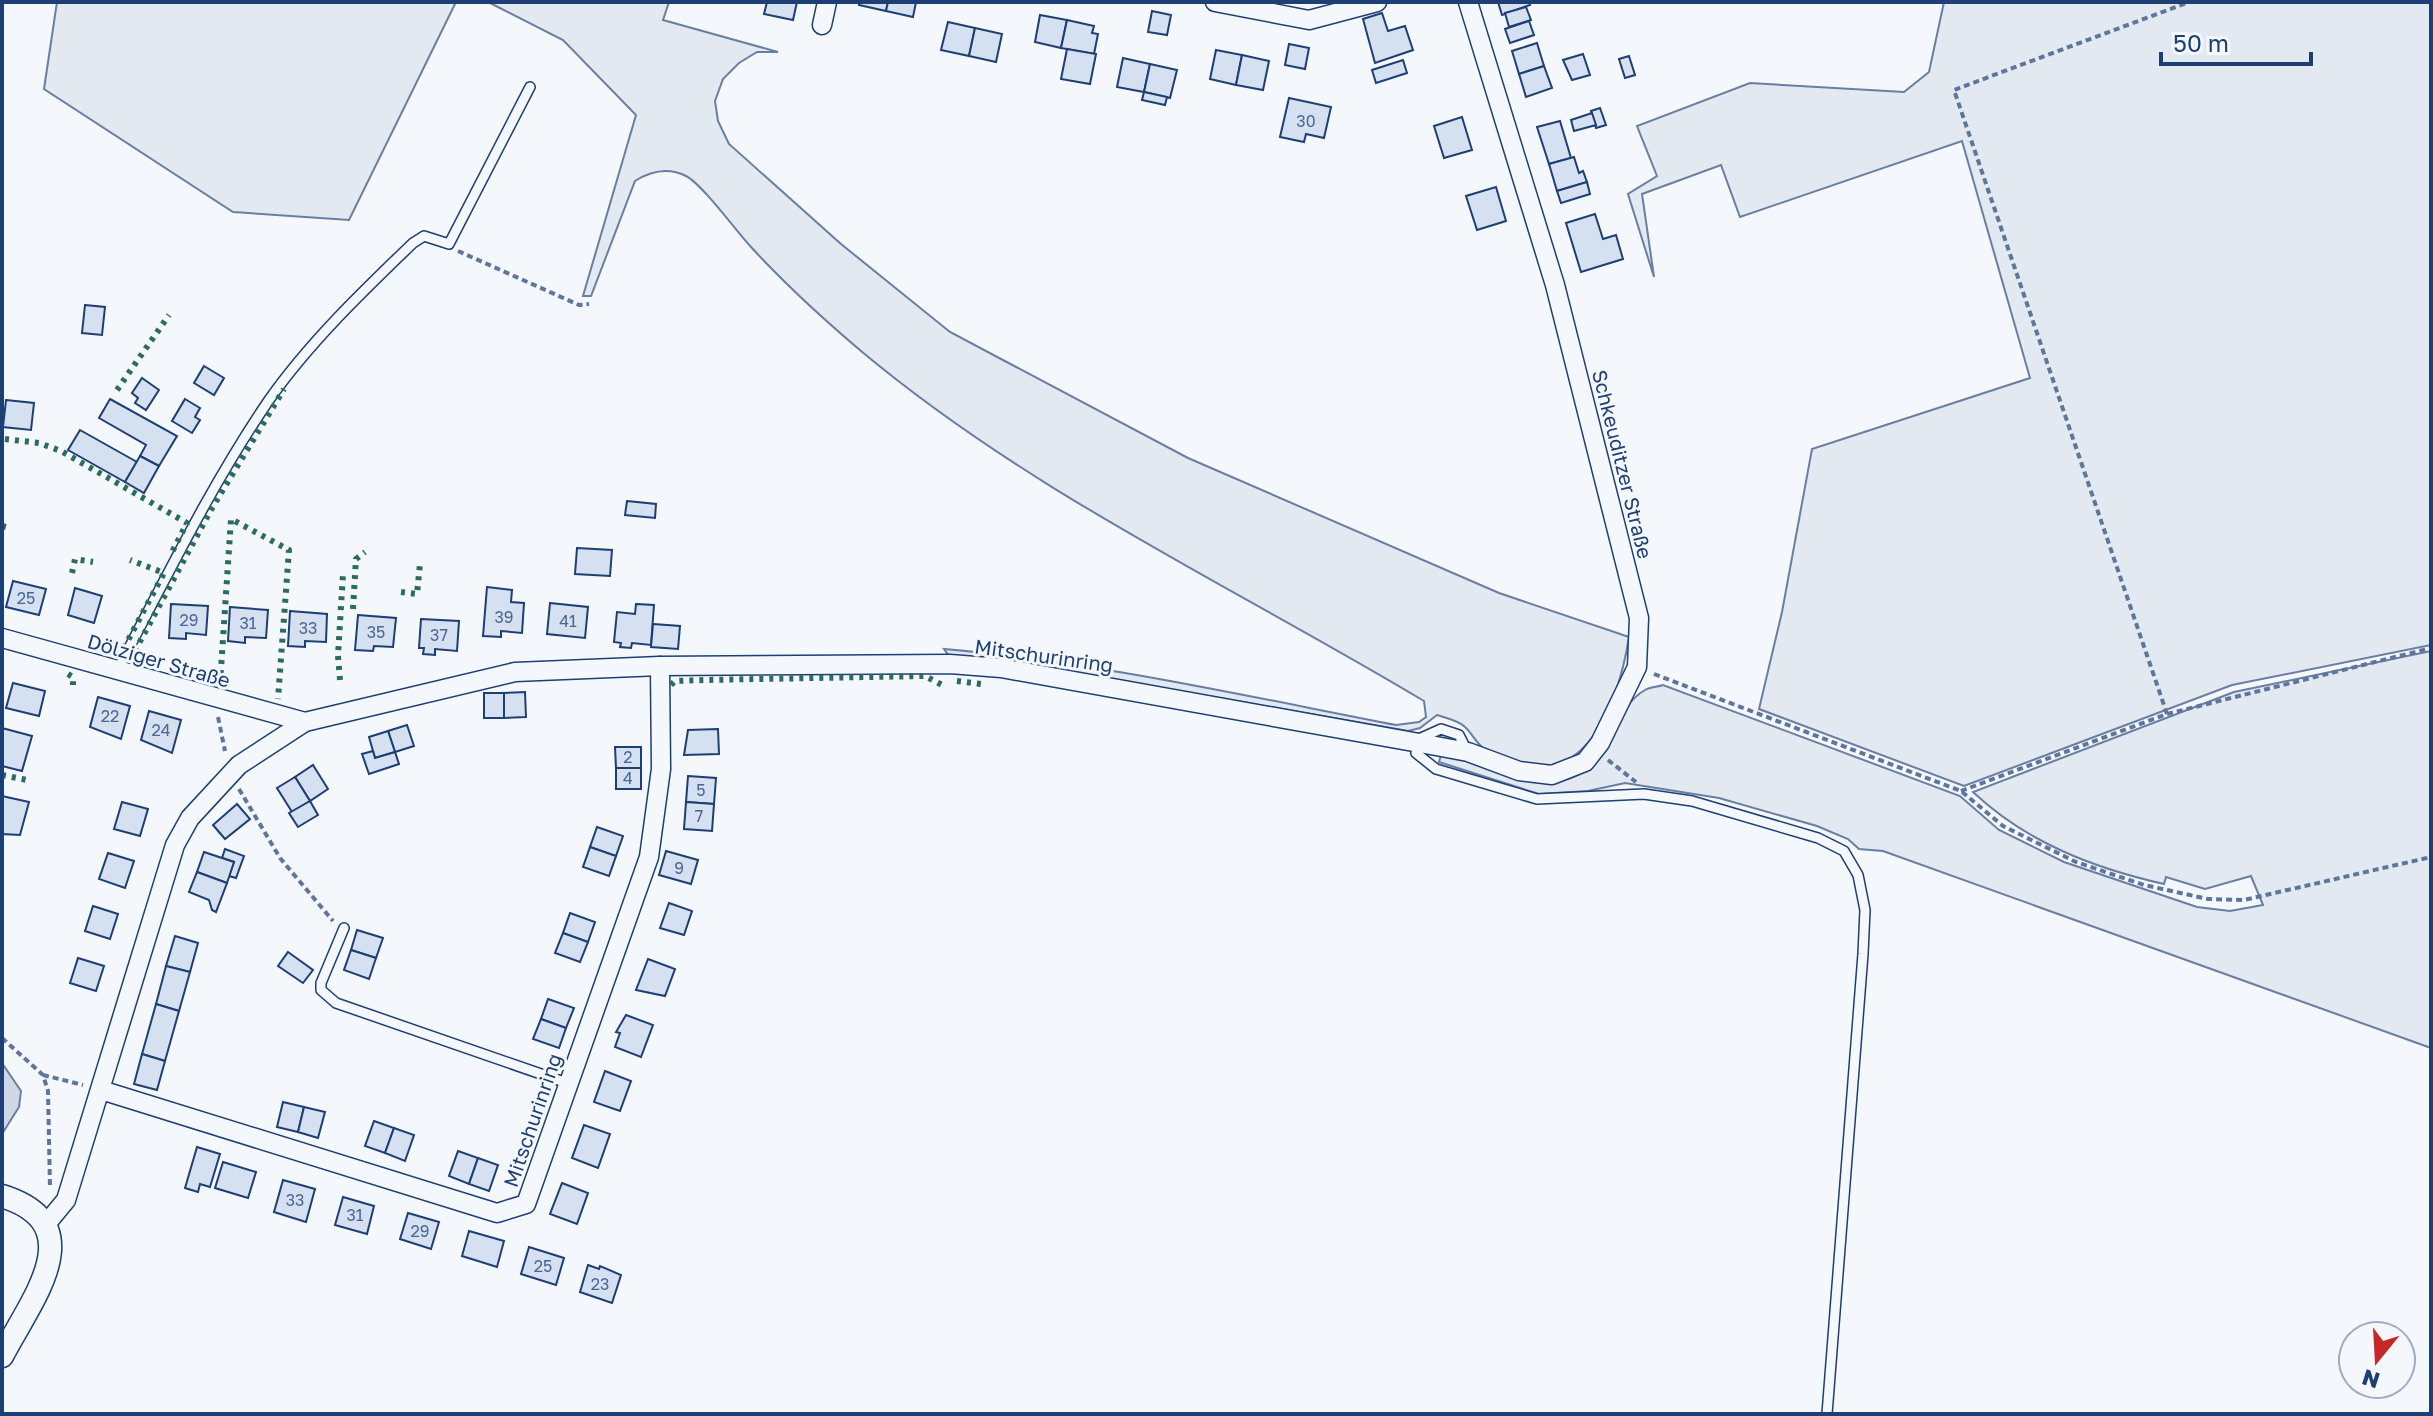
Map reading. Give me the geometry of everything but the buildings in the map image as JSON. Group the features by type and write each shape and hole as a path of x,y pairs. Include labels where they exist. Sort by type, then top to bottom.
{"street":[{"path":"822,25 827,2"},
{"path":"1215,2 1309,20 1377,2"},
{"name":"Schkeuditzer Straße","path":"1468,2 1555,285 1639,618 1637,667 1594,752"},
{"name":"Dölziger Straße","path":"2,638 305,722"},
{"name":"Mitschurinring","path":"47,1223 66,1200 175,845 190,818 230,774 305,722 495,675 660,666 950,664 1047,674 1417,745"},
{"name":"Mitschurinring","path":"101,1090 497,1213 526,1204 649,857 661,769 660,666"},
{"path":"1417,745 1468,752 1519,771 1552,775 1572,770 1594,752"},
{"path":"2,1196 35,1211 47,1223 51,1240 50,1258 2,1356"}],"lane":[{"path":"117,671 189,536 270,399 344,312 413,243 424,236 449,244 530,87"},
{"path":"1417,745 1416,753 1421,760 1436,769 1509,793 1537,799 1644,794 1692,801 1818,838 1844,851 1858,875 1865,910 1827,1414"},
{"path":"344,928 321,983 321,990 336,1003 567,1083"}],"path":[{"path":"2167,714 1954,90 2189,2"},
{"path":"449,244 463,255 579,305 589,304"},
{"path":"1961,791 2167,714 2431,648"},
{"path":"1637,667 1961,791 2003,826 2076,862 2144,885 2208,899 2244,900 2431,857"},
{"path":"214,699 230,774 280,858 330,919 344,928"},
{"path":"1594,752 1618,766 1644,794"},
{"path":"2,1038 43,1075 101,1090"},
{"path":"43,1075 48,1091 49,1188 66,1200"}],"shaded area":[{"path":"57,2 456,2 349,220 233,212 44,89"},
{"path":"488,2 669,2 663,20 778,52 757,52 739,63 723,79 715,101 718,121 729,144 841,244 950,332 1188,458 1499,593 1629,637 1615,695 1603,721 1588,743 1569,759 1545,767 1518,765 1483,748 1459,723 1437,715 1420,728 1408,731 1054,669 949,656 944,649 1058,662 1396,725 1419,722 1426,717 1424,701 1064,495 926,402 861,351 804,300 751,247 701,188 686,176 660,171 635,181 591,296 583,296 636,115 563,40"},
{"path":"1944,2 2431,2 2431,645 2232,685 1964,786 1759,709 1782,612 1812,449 2030,378 1962,141 1740,217 1721,165 1642,194 1654,277 1628,194 1657,176 1637,126 1750,83 1904,92 1929,72"},
{"path":"2431,651 2431,1048 1883,851 1859,849 1848,839 1817,826 1719,798 1625,783 1588,791 1539,794 1439,762 1441,755 1445,755 1529,778 1553,781 1572,778 1597,757 1633,700 1647,689 1663,685 1960,796 1999,830 2064,862 2197,907 2230,911 2263,905 2251,876 2205,889 2166,877 2164,884 2112,870 2038,839 1973,792 2234,692"},
{"path":"2,1063 21,1091 19,1107 2,1134"}],"hedge":[{"path":"117,390 169,315"},
{"path":"130,660 212,508 284,389"},
{"path":"5,439 39,443 61,451 187,523 170,556"},
{"path":"220,684 231,519 289,550 278,699"},
{"path":"2,526 10,528"},
{"path":"353,609 356,559 365,552"},
{"path":"72,573 75,559 93,562"},
{"path":"119,657 164,573 130,560"},
{"path":"401,592 417,594 420,564"},
{"path":"340,680 338,656 343,574"},
{"path":"68,674 73,677 73,685"},
{"path":"671,685 675,681 925,676 944,686"},
{"path":"957,681 981,684"},
{"path":"2,775 27,780"}]}
